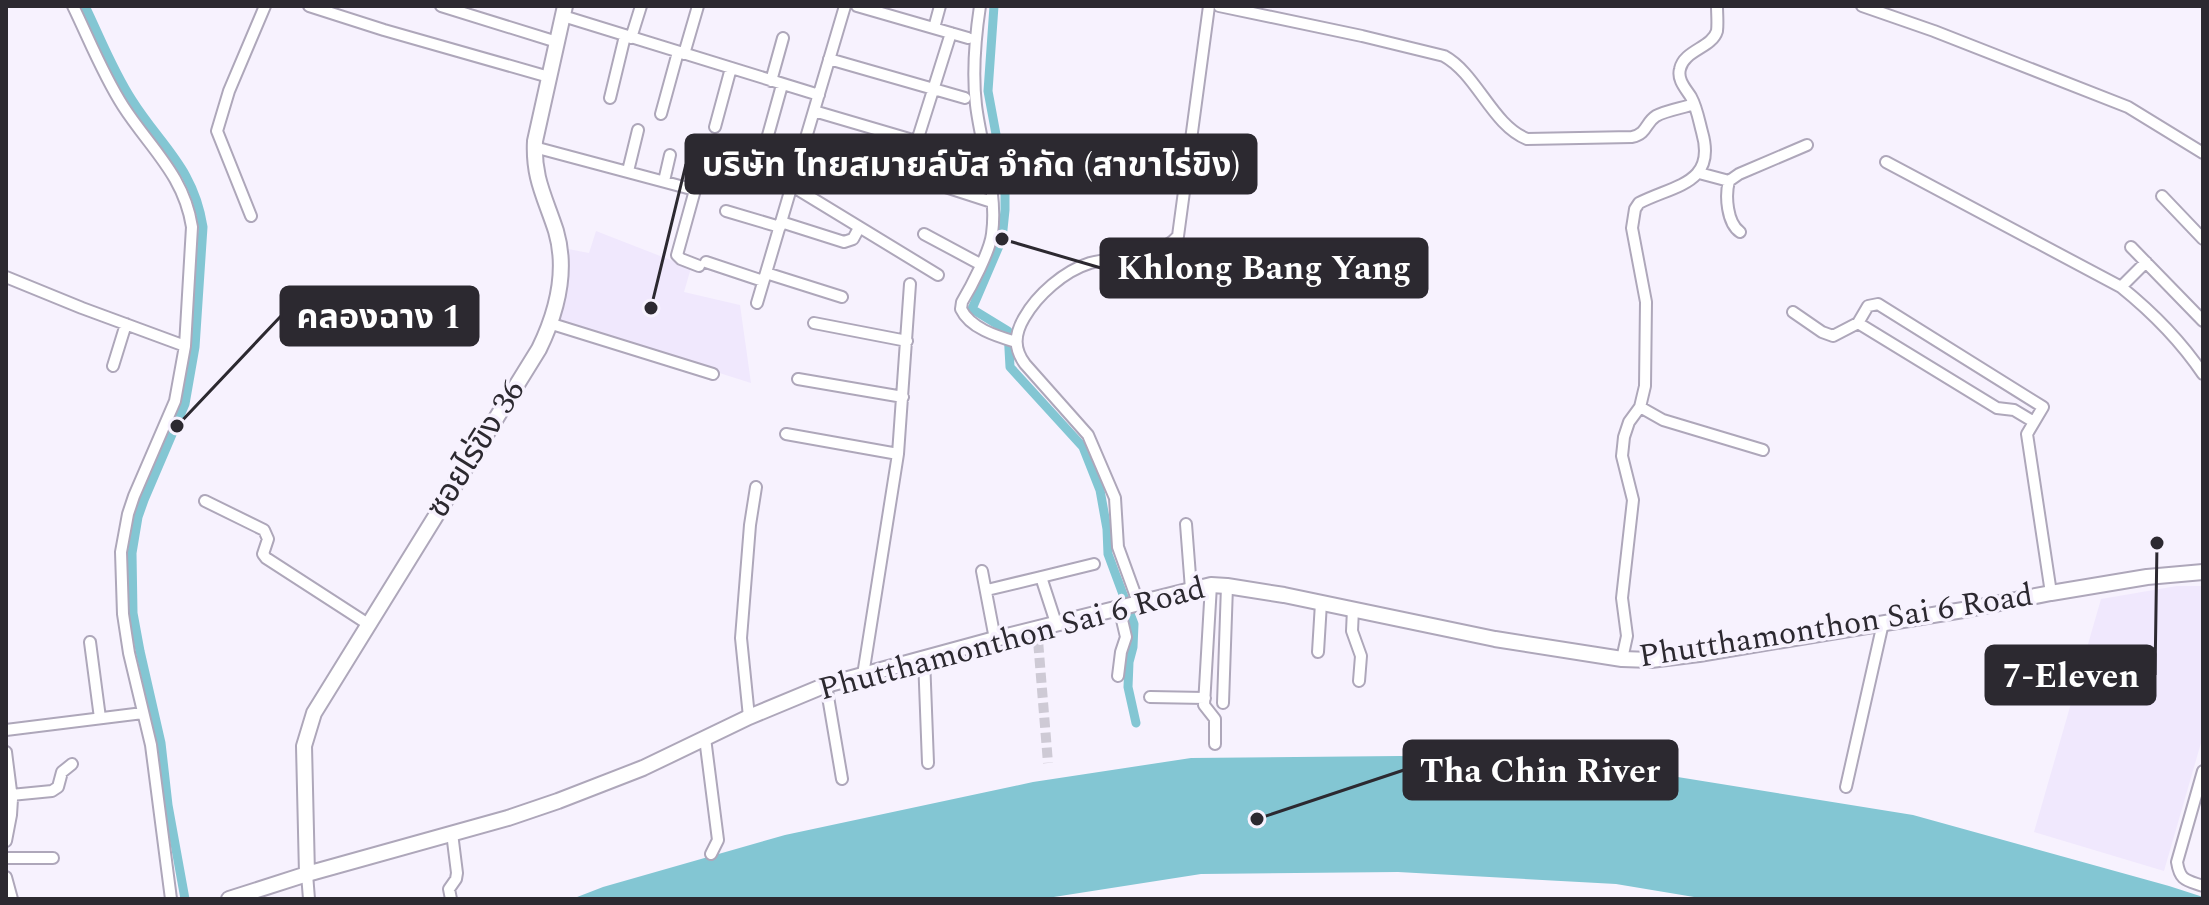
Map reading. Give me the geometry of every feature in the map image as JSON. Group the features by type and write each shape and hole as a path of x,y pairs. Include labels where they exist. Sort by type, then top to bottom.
{"main road":[{"name":"ซอยไร่ขิง 36","path":"307,874 304,746 314,713 552,324 561,264 556,233 533,162 564,11"},
{"name":"Phutthamonthon Sai 6 Road","path":"229,899 558,801 643,768 749,717 826,685 1211,585 1353,609 1495,639 1622,659 1651,660 2147,577 2203,572"}],"street":[{"path":"73,6 122,104 171,170 190,213 193,244 185,346 175,401 134,496 121,552 123,614 151,745 171,899"},
{"path":"251,216 217,131 229,91 265,6"},
{"path":"309,6 549,77"},
{"path":"441,6 557,42"},
{"path":"610,98 628,37 641,6"},
{"path":"661,114 698,6"},
{"path":"757,303 845,6"},
{"path":"857,6 968,38"},
{"path":"934,28 940,6"},
{"path":"980,6 975,37 974,79 992,202 992,236 961,309 967,319 1013,341 1025,364 1088,435 1115,498 1118,547 1138,602"},
{"path":"1013,341 1021,322 1039,298 1072,272 1091,263 1147,252 1170,244 1178,236 1209,6"},
{"path":"1219,6 1444,56 1452,60 1512,131 1527,139 1632,137 1640,135 1653,118 1694,104"},
{"path":"1702,173 1706,147 1694,104 1679,75 1680,67 1688,56 1713,38 1717,6"},
{"path":"1862,6 2128,107 2203,153"},
{"path":"564,11 628,37 819,95"},
{"path":"917,141 951,33"},
{"path":"760,164 783,38"},
{"path":"829,59 965,98"},
{"path":"715,127 731,68"},
{"path":"814,111 974,158"},
{"path":"628,171 638,130"},
{"path":"1622,659 1627,636 1622,598 1633,500 1622,456 1624,437 1629,422 1640,407 1645,386 1647,322 1633,240 1633,218 1639,203 1671,191 1702,173 1724,179 1807,145"},
{"path":"534,147 695,190 677,255 681,259 842,297"},
{"path":"664,181 670,155"},
{"path":"739,158 760,164 793,181 859,228 938,275"},
{"path":"1886,162 2121,287 2175,337 2203,374"},
{"path":"893,170 992,202"},
{"path":"1724,179 1733,226 1740,232"},
{"path":"2162,196 2203,239"},
{"path":"726,211 844,242 853,239 859,228"},
{"path":"924,234 980,264"},
{"path":"2131,247 2203,321"},
{"path":"2121,287 2146,262"},
{"path":"6,277 185,346"},
{"path":"863,675 898,454 910,284"},
{"path":"1793,312 1833,336 1858,323 1868,306 1878,304 2043,407 2027,434 2051,593"},
{"path":"814,323 907,341"},
{"path":"1858,323 1997,408 2014,410 2034,422"},
{"path":"113,366 126,324"},
{"path":"552,324 713,374"},
{"path":"798,379 903,397"},
{"path":"1640,407 1663,420 1763,450"},
{"path":"786,434 898,454"},
{"path":"749,717 741,638 756,487"},
{"path":"205,501 264,530 268,539 263,554 266,558 368,624"},
{"path":"1186,524 1191,589"},
{"path":"987,590 1094,564"},
{"path":"982,571 995,639"},
{"path":"1041,577 1056,623"},
{"path":"1211,585 1205,708 1215,719 1215,744"},
{"path":"1223,703 1227,586"},
{"path":"1318,652 1321,603"},
{"path":"1118,676 1126,637 1119,607"},
{"path":"1353,609 1352,631 1361,656 1359,681"},
{"path":"1846,787 1883,623"},
{"path":"90,642 100,718"},
{"path":"924,658 928,763"},
{"path":"826,685 842,779"},
{"path":"1150,697 1205,698"},
{"path":"6,730 143,713"},
{"path":"705,738 718,840 711,854"},
{"path":"6,752 11,815 6,841"},
{"path":"10,798 52,791 58,787 62,772 72,764"},
{"path":"2203,771 2177,862 2179,874 2185,880 2203,886"},
{"path":"451,899 449,889 457,873 452,833"},
{"path":"6,858 53,858"},
{"path":"307,874 309,899"},
{"path":"6,877 12,899"}],"shaded area":[{"path":"596,231 691,268 684,292 740,305 751,383 558,322 567,283 568,249 589,253"},
{"path":"2177,586 2203,586 2203,736 2164,871 2034,832 2101,599"}],"water":[{"path":"1400,756 1628,769 1913,815 2169,886 2203,899 1706,899 1616,884 1398,872 1201,874 1041,899 572,899 603,887 785,835 1033,782 1191,758"}],"waterway":[{"path":"85,6 125,89 184,173 199,206 203,227 195,347 185,404 144,500 132,553 133,613 161,743 168,805 185,899"},
{"path":"994,6 988,91 1005,183 1005,210 1002,239 972,309 1008,331 1010,367 1083,447 1100,490 1108,554 1134,624 1128,687 1136,723"}],"tunnel":[{"path":"1037,628 1048,763"}],"place":[{"name":"Khlong Bang Yang","path":"1002,239"},
{"name":"บริษัท ไทยสมายล์บัส จำกัด (สาขาไร่ขิง)","path":"651,308"},
{"name":"คลองฉาง 1","path":"177,426"},
{"name":"7-Eleven","path":"2157,543"},
{"name":"Tha Chin River","path":"1257,819"}]}
